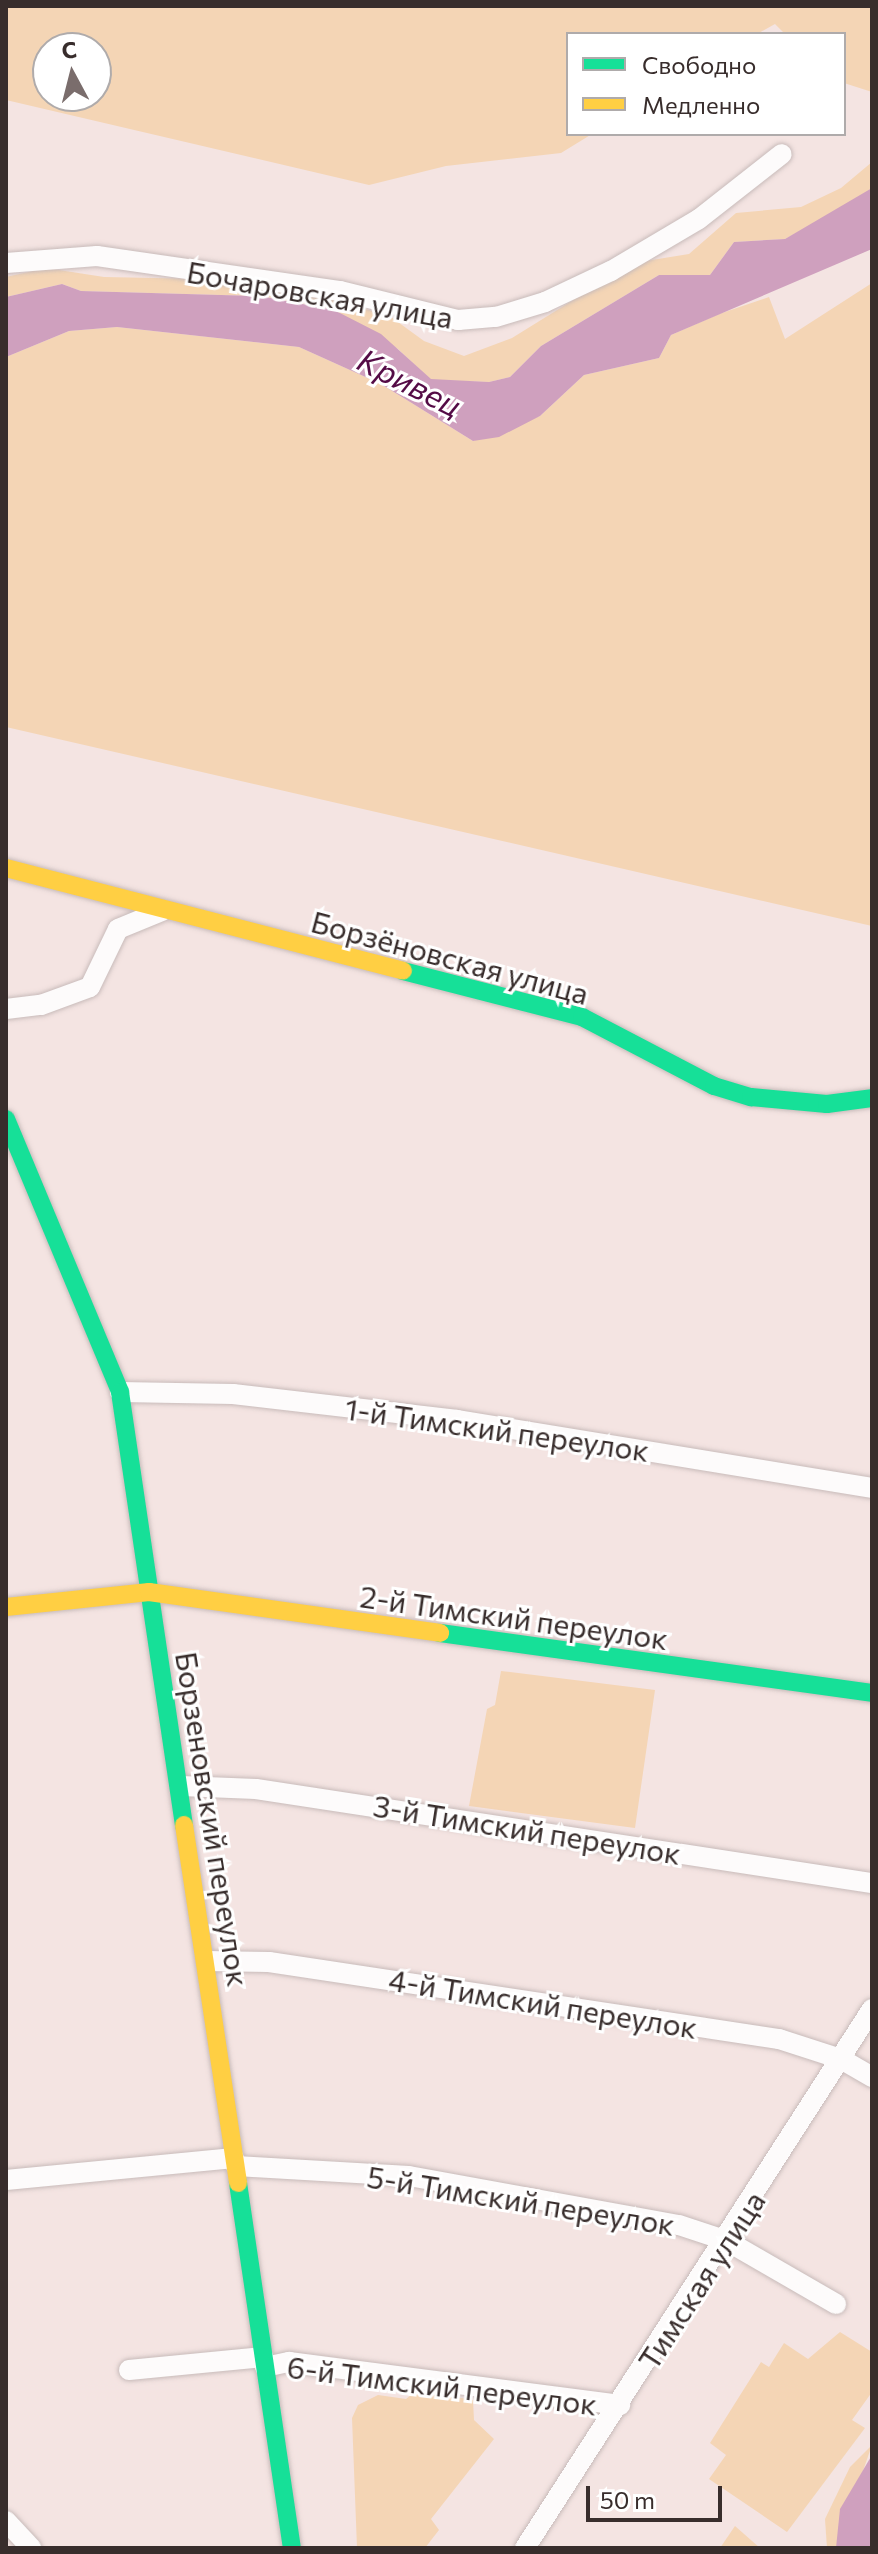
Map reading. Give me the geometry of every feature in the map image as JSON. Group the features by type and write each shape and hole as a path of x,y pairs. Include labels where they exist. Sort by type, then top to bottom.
{"street":[{"name":"Бочаровская улица","path":"6,263 97,256 340,291 458,320 496,317 545,302 611,271 699,219 782,154"},
{"name":"Борзёновская улица","path":"6,868 162,911 582,1017 714,1086 751,1097 827,1104 872,1098"},
{"path":"6,1009 41,1005 90,987 118,929 162,911"},
{"name":"Борзеновский переулок","path":"6,1119 120,1392 292,2548"},
{"name":"1-й Тимский переулок","path":"120,1392 233,1394 457,1420 872,1488"},
{"name":"2-й Тимский переулок","path":"6,1607 149,1592 872,1693"},
{"name":"3-й Тимский переулок","path":"181,1786 256,1789 872,1883"},
{"name":"4-й Тимский переулок","path":"206,1961 269,1962 779,2039 841,2059 872,2077"},
{"name":"Тимская улица","path":"525,2548 727,2241 872,2009"},
{"name":"5-й Тимский переулок","path":"6,2180 235,2162 409,2176 604,2209 727,2241 836,2304"},
{"name":"6-й Тимский переулок","path":"129,2370 289,2362 620,2405"},
{"path":"6,2521 31,2548"}],"shaded area":[{"path":"6,6 872,6 872,92 846,84 846,32 783,32 775,24 761,32 566,32 566,136 589,136 561,153 446,166 369,185 57,112 112,112 112,32 32,32 32,106 6,100"},
{"path":"872,162 872,188 851,204 785,239 734,242 710,275 659,275 541,346 510,377 489,382 431,380 398,349 334,310 308,304 260,296 81,291 62,284 6,297 6,277 46,268 104,277 204,279 328,297 391,317 424,341 464,356 512,338 633,263 689,254 736,213 801,207 841,188"},
{"path":"872,283 872,926 6,727 6,357 69,331 117,327 299,347 381,384 473,441 540,416 584,375 659,358 671,335 719,314 769,297 785,339"},
{"path":"501,1671 655,1690 635,1828 469,1806 487,1709 495,1705"},
{"path":"840,2332 872,2352 872,2392 852,2420 865,2428 787,2532 709,2479 726,2455 710,2443 761,2362 769,2367 784,2343 808,2359"},
{"path":"417,2390 473,2400 474,2420 494,2439 431,2519 439,2530 425,2548 357,2548 352,2418 358,2405 378,2395 406,2399"},
{"path":"872,2445 836,2548 827,2548 825,2519 850,2467"},
{"path":"735,2526 760,2548 720,2548"}],"water":[{"name":"Кривец","path":"872,188 872,249 671,335 659,358 584,375 540,416 499,437 473,441 381,384 299,347 117,327 69,331 6,357 6,297 62,284 81,291 260,296 334,310 381,334 431,379 489,382 510,377 541,346 659,275 710,275 734,242 785,239"},
{"path":"872,2455 872,2548 836,2548 840,2509"}],"traffic: fast":[{"path":"403,971 582,1017 714,1086 751,1097 827,1104 872,1098"},
{"path":"6,1119 120,1392 184,1825"},
{"path":"440,1633 872,1693"},
{"path":"238,2183 292,2548"}],"traffic: slow":[{"path":"6,868 403,971"},
{"path":"6,1607 149,1592 440,1633"},
{"path":"184,1825 238,2183"}]}
